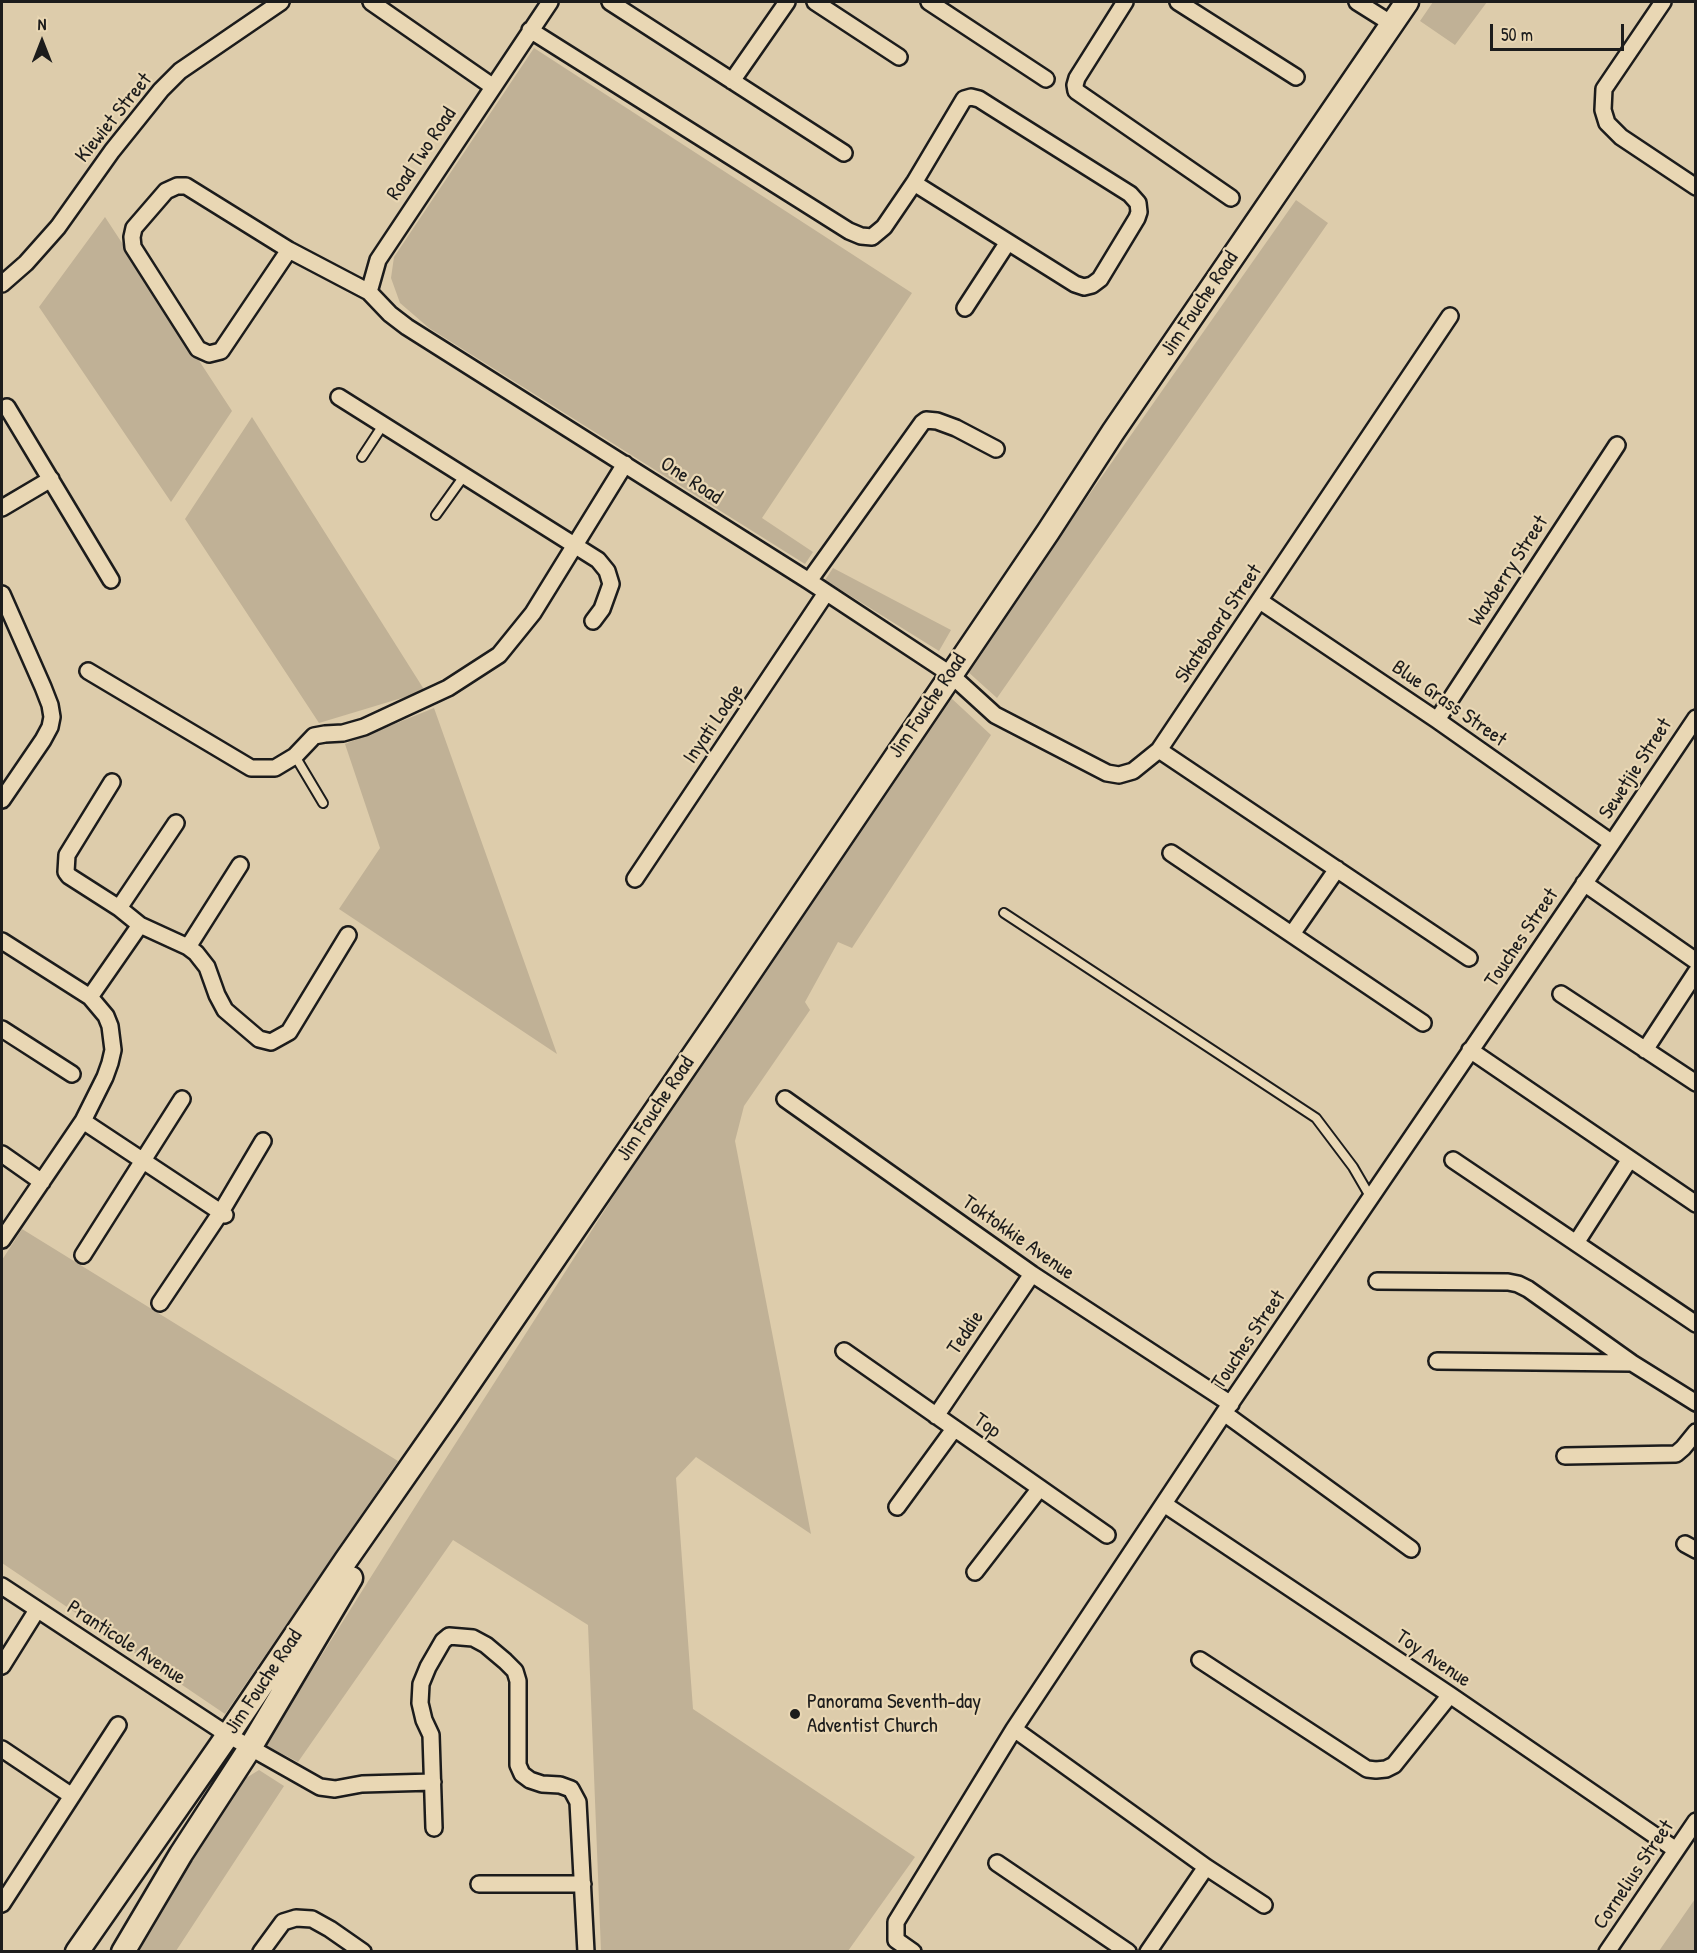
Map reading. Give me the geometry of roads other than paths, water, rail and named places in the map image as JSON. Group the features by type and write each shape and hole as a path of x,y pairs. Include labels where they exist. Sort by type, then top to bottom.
{"street":[{"name":"Kiewiet Street","path":"2,284 26,263 58,227 112,151 161,90 180,71 281,2"},
{"path":"370,2 492,86"},
{"name":"Road Two Road","path":"369,292 378,260 550,2"},
{"path":"610,2 844,153"},
{"path":"732,81 787,2"},
{"path":"815,2 899,57"},
{"path":"929,2 1046,79"},
{"path":"1125,2 1077,78 1076,91 1231,198"},
{"path":"1178,2 1296,77"},
{"path":"1356,2 1392,24"},
{"name":"Jim Fouche Road","path":"76,1952 228,1736 346,1560 450,1412 1407,2"},
{"path":"1663,2 1604,89 1603,110 1607,123 1621,137 1695,187"},
{"path":"530,30 843,227 861,236 872,237 878,234 914,183 964,99 974,97 1130,194 1138,203 1139,212 1100,279 1084,287 1074,284 914,183"},
{"path":"289,250 220,351 208,354 198,349 133,248 132,237 134,228 166,191 177,186 186,186 289,250 369,292"},
{"path":"965,308 1008,242"},
{"name":"One Road","path":"369,292 390,314 407,327 809,581 950,674"},
{"name":"Skateboard Street","path":"950,674 995,715 1107,774 1119,775 1133,771 1159,750 1450,316"},
{"path":"339,397 598,560 607,571 611,584 602,609 593,621"},
{"path":"8,407 111,580"},
{"path":"809,581 926,420 937,421 956,428 996,449"},
{"name":"Waxberry Street","path":"1437,720 1617,445"},
{"path":"88,671 251,768 275,768 295,756 314,736 343,733 364,727 448,688 499,655 533,613 625,464"},
{"path":"2,508 51,479"},
{"name":"Inyati Lodge","path":"635,879 826,593"},
{"path":"2,594 43,687 52,717 43,740 2,800"},
{"name":"Blue Grass Street","path":"1260,601 1437,720 1612,843"},
{"name":"Sewetjie Street","path":"1612,843 1695,718"},
{"path":"1159,750 1469,958"},
{"path":"112,782 67,855 65,865 69,876 119,908 140,925 188,947 207,967 225,1010 259,1039 271,1042 289,1032 348,935"},
{"path":"119,908 176,823"},
{"name":"Touches Street","path":"913,1952 896,1940 896,1922 1014,1729 1228,1408 1612,843"},
{"path":"1171,853 1423,1023"},
{"path":"188,947 240,865"},
{"path":"1292,934 1336,869"},
{"path":"1584,883 1695,961"},
{"path":"90,997 140,925"},
{"path":"2,941 90,997 106,1016 110,1026 113,1050 105,1077 83,1121 2,1240"},
{"path":"1645,1050 1695,972"},
{"path":"1561,994 1695,1083"},
{"path":"4,1036 72,1074"},
{"path":"1470,1050 1695,1204"},
{"path":"83,1255 182,1099"},
{"name":"Toktokkie Avenue","path":"786,1099 1032,1274 1228,1408 1411,1549"},
{"path":"83,1121 223,1213"},
{"path":"160,1303 223,1213 263,1141"},
{"path":"2,1154 42,1182"},
{"path":"1576,1243 1630,1159"},
{"path":"1453,1160 1695,1324"},
{"name":"Teddie","path":"936,1416 1032,1274"},
{"path":"1377,1281 1518,1284 1528,1288 1632,1363 1695,1403"},
{"name":"Top","path":"844,1351 1107,1535"},
{"path":"1437,1361 1632,1363"},
{"name":"Jim Fouche Road","path":"123,1952 181,1854 250,1748 450,1412"},
{"path":"897,1507 954,1429"},
{"path":"1565,1456 1676,1454 1683,1449 1695,1432"},
{"path":"975,1572 1040,1488"},
{"name":"Toy Avenue","path":"1164,1504 1450,1695 1676,1850"},
{"name":"Pranticole Avenue","path":"2,1586 228,1736 320,1787 327,1789 362,1784 433,1782"},
{"path":"2,1666 37,1610"},
{"path":"434,1828 431,1736 420,1704 421,1684 443,1641 449,1636 473,1638 486,1645 515,1671 518,1681 518,1765 522,1774 536,1782 571,1789 578,1802 586,1952"},
{"path":"1200,1660 1367,1769 1386,1769 1394,1765 1450,1695"},
{"path":"3,1898 118,1725"},
{"path":"1014,1729 1206,1867 1264,1905"},
{"path":"2,1749 72,1796"},
{"name":"Cornelius Street","path":"1607,1952 1695,1821"},
{"path":"997,1863 1128,1952"},
{"path":"1148,1952 1206,1867"},
{"path":"479,1884 583,1884"},
{"path":"261,1952 283,1922 296,1918 312,1919 363,1952"}],"lane":[{"path":"362,458 383,425"},
{"path":"435,515 464,476"},
{"path":"295,756 324,803"},
{"path":"1004,913 1316,1118 1353,1167 1371,1198"}],"place":[{"name":"Panorama Seventh-day Adventist Church","path":"795,1714"}]}
